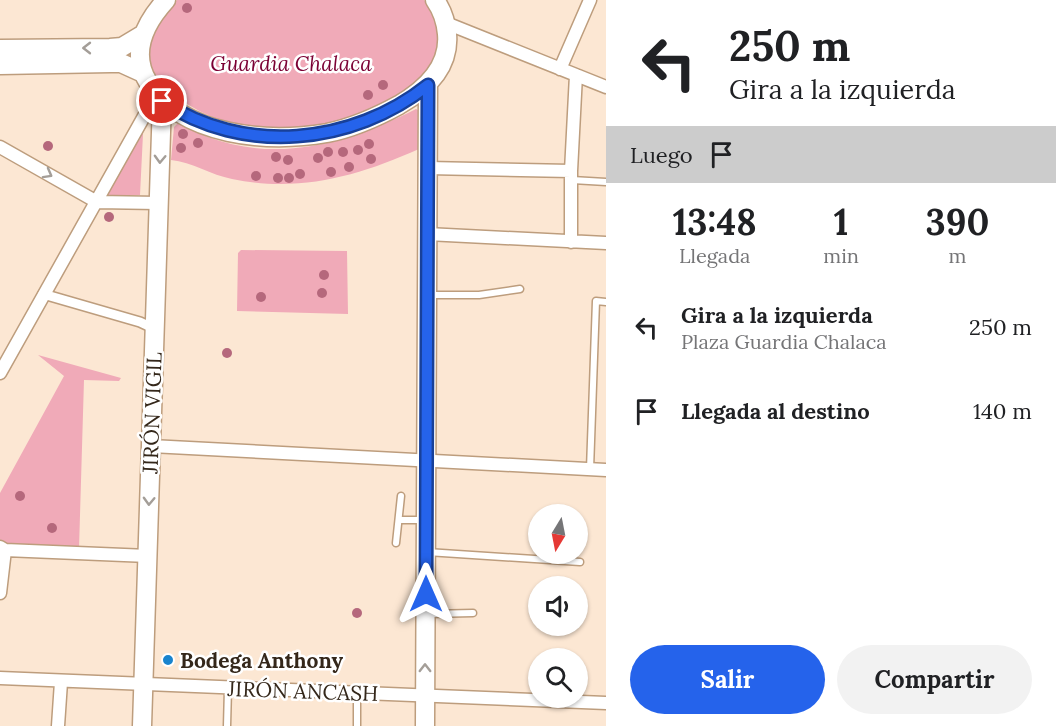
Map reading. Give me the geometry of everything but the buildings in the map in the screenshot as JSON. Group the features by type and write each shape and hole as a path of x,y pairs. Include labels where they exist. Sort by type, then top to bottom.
{"main road":[{"path":"166,0 142,35 139,51 142,73 159,98 199,122 221,130 243,134 295,136 328,132 367,120 412,98 428,85 444,59 448,42 446,23 435,0"},
{"path":"0,49 122,47 142,35"},
{"path":"0,65 121,63 142,73"},
{"path":"425,726 428,85"},
{"name":"JIRÓN VIGIL","path":"142,726 155,329 159,98"}],"street":[{"path":"560,69 590,0"},
{"path":"446,23 606,87"},
{"path":"571,242 571,176 576,75"},
{"path":"1,367 159,98"},
{"path":"0,147 97,202 158,203"},
{"path":"428,168 571,176"},
{"path":"427,234 606,243"},
{"path":"43,294 140,322 155,329"},
{"path":"151,446 606,470"},
{"path":"0,593 3,548 148,556"},
{"name":"JIRÓN ANCASH","path":"0,678 606,703"},
{"path":"58,726 61,681"}],"lane":[{"path":"571,176 606,182"},
{"path":"428,295 479,295 519,289"},
{"path":"590,469 596,302 606,302"},
{"path":"396,543 401,496"},
{"path":"400,520 426,520"},
{"path":"426,552 528,559"},
{"path":"426,614 473,613"},
{"path":"227,726 228,688"},
{"path":"357,694 357,726"}],"green space":[{"name":"Guardia Chalaca","path":"177,0 424,0 436,19 439,33 438,48 433,63 416,83 395,98 372,110 319,125 283,128 246,126 212,117 178,98 153,70 148,54 150,37 158,22"},
{"path":"416,109 421,112 419,149 374,167 328,179 305,183 257,183 224,177 171,160 174,127 178,123 208,137 235,145 262,149 288,149 315,145 366,131"},
{"path":"138,133 143,134 140,195 108,195"},
{"path":"241,250 347,251 348,314 237,311 238,253"},
{"path":"38,355 121,378 119,381 84,380 79,549 7,546 0,542 0,493 64,376"}],"place":[{"name":"Bodega Anthony","path":"168,660"}],"route":[{"path":"162,101 178,112 221,130 243,134 295,136 328,132 363,122 412,98 428,85 426,594"}]}
